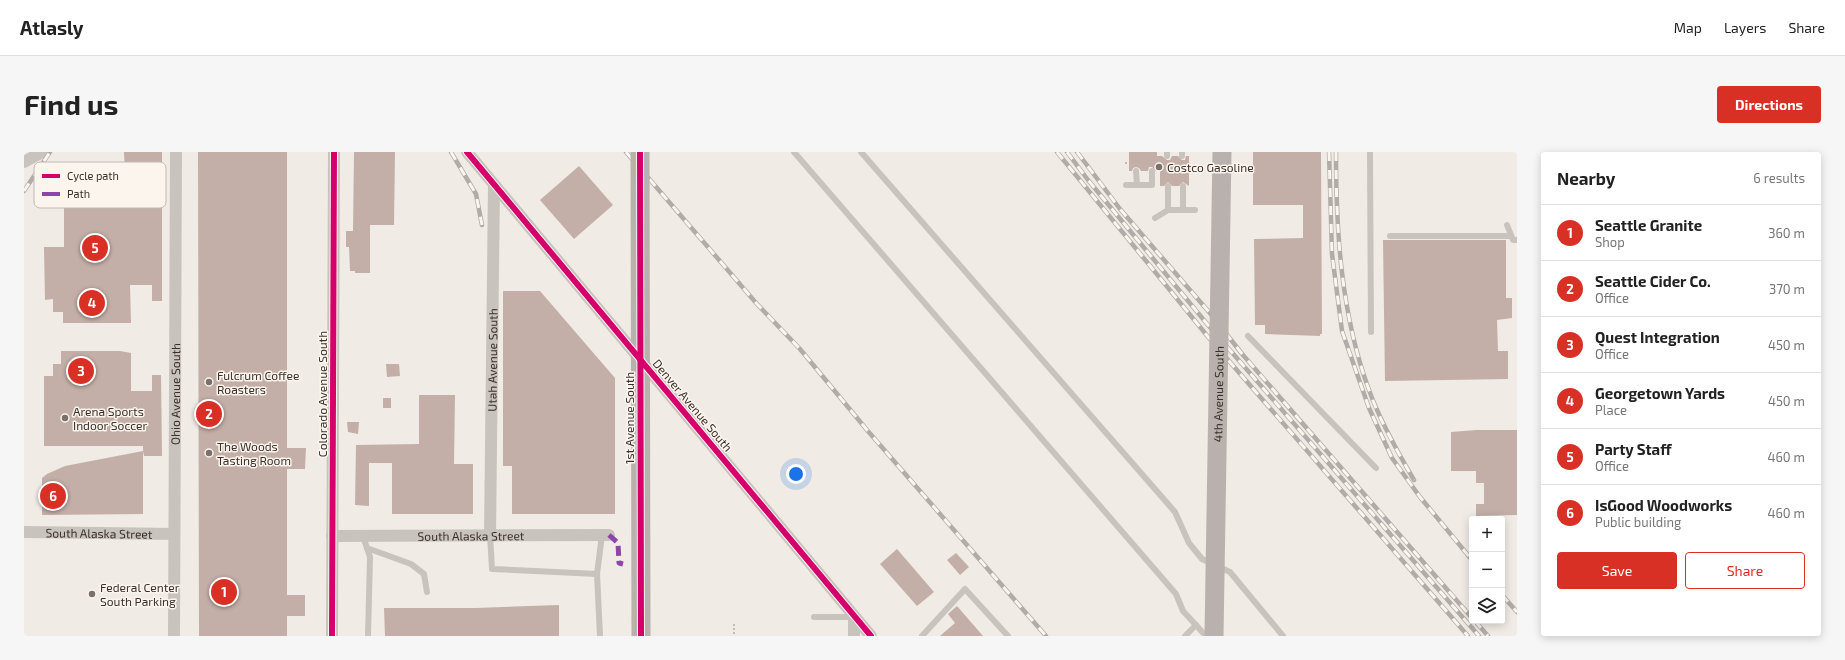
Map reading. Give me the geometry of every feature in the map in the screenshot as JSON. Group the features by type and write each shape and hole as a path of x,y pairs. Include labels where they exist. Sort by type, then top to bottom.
{"main road":[{"name":"1st Avenue South","path":"640,152 641,636"},
{"name":"4th Avenue South","path":"1214,636 1222,152"}],"street":[{"path":"24,162 42,152"},
{"name":"Ohio Avenue South","path":"174,636 176,152"},
{"name":"Colorado Avenue South","path":"332,636 334,152"},
{"name":"Denver Avenue South","path":"467,152 871,636"},
{"name":"Utah Avenue South","path":"490,535 494,185"},
{"name":"South Alaska Street","path":"24,532 174,534"},
{"name":"South Alaska Street","path":"332,536 606,535"},
{"path":"854,617 854,636"}],"lane":[{"path":"794,152 1176,594 1183,611 1206,636"},
{"path":"861,152 1175,512 1189,543 1202,559 1230,572 1283,636"},
{"path":"1370,152 1371,332"},
{"path":"1136,171 1137,185"},
{"path":"1126,185 1152,185 1152,171"},
{"path":"1168,186 1168,210"},
{"path":"1183,186 1183,210"},
{"path":"1155,218 1168,210 1195,210"},
{"path":"1507,225 1513,240 1517,240"},
{"path":"1390,236 1511,236"},
{"path":"1248,336 1376,468"},
{"path":"490,535 492,569 597,574"},
{"path":"600,636 597,574 606,535"},
{"path":"363,536 370,557 368,636"},
{"path":"367,548 412,564 424,574 427,592"},
{"path":"922,636 965,589 1008,636"},
{"path":"814,617 854,617"},
{"path":"1185,636 1196,625"}],"path":[{"path":"734,624 734,634"}],"building":[{"path":"124,152 162,152 162,162 124,162"},
{"path":"198,152 287,152 287,448 306,448 305,469 287,469 287,595 305,595 305,616 287,616 287,636 199,636"},
{"path":"354,152 395,152 394,225 370,225 370,273 355,273 355,271 350,271 349,247 346,247 346,231 353,231"},
{"name":"Costco Gasoline","path":"1129,152 1157,152 1157,156 1162,156 1167,160 1170,160 1172,156 1178,156 1182,160 1185,160 1186,156 1189,156 1189,186 1183,182 1179,186 1172,186 1168,182 1164,186 1160,186 1160,171 1156,171 1152,167 1149,167 1148,171 1141,171 1136,167 1133,168 1132,171 1129,171"},
{"path":"1253,152 1321,152 1322,334 1320,334 1320,336 1265,334 1265,325 1255,325 1254,239 1303,238 1303,205 1253,205"},
{"path":"579,166 613,205 574,239 540,200"},
{"path":"64,208 162,208 162,301 152,301 152,285 130,285 131,323 63,323 63,312 53,312 53,299 45,300 44,247 64,247"},
{"path":"1383,240 1506,240 1506,298 1512,298 1512,318 1497,320 1498,351 1508,351 1508,379 1385,381"},
{"path":"503,291 540,291 615,378 615,514 512,514 512,466 503,466"},
{"path":"61,351 120,351 131,353 131,391 152,391 152,375 161,375 162,456 144,456 143,446 44,446 44,376 53,376 53,364 61,364"},
{"path":"386,364 399,364 400,376 387,377"},
{"path":"419,395 455,395 454,464 473,464 473,514 392,514 392,463 369,463 369,506 355,505 356,445 419,444"},
{"path":"383,398 391,398 391,408 383,408"},
{"path":"347,422 359,422 358,434 348,432"},
{"path":"1476,430 1517,430 1517,515 1476,516 1476,504 1484,504 1484,483 1476,483 1476,471 1451,471 1451,432"},
{"path":"143,451 143,514 42,515 42,478 47,474 65,466"},
{"path":"897,549 934,592 917,606 880,564"},
{"path":"956,553 969,567 960,575 947,560"},
{"path":"559,605 559,636 385,636 384,608 476,608"},
{"path":"957,606 983,636 940,636 955,623 948,614"}],"railway":[{"path":"43,162 50,152"},
{"path":"451,152 476,194 482,225"},
{"path":"626,152 757,304 800,349 867,430 1046,636"},
{"path":"1057,152 1209,338 1468,636"},
{"path":"1067,152 1088,180 1208,325 1479,636"},
{"path":"1077,152 1120,209 1209,312 1243,355 1469,615"},
{"path":"1329,152 1332,254 1342,331 1369,408 1392,458 1420,497 1469,556"},
{"path":"1336,152 1339,242 1346,302 1352,332 1373,402 1389,436 1414,480"},
{"path":"24,191 34,176"},
{"path":"1505,598 1517,612"},
{"path":"1478,624 1488,636"}],"marked path":[{"path":"609,535 618,543 619,563 623,564"}],"cycle path":[{"path":"332,636 334,152"},
{"path":"467,152 871,636"},
{"path":"640,152 641,636"}],"place":[{"name":"Costco Gasoline","path":"1159,167"},
{"name":"Party Staff","path":"95,248"},
{"name":"Georgetown Yards","path":"92,303"},
{"name":"Quest Integration","path":"81,371"},
{"name":"Fulcrum Coffee Roasters","path":"209,382"},
{"name":"Seattle Cider Co.","path":"209,414"},
{"name":"Arena Sports Indoor Soccer","path":"65,418"},
{"name":"The Woods Tasting Room","path":"209,453"},
{"name":"IsGood Woodworks","path":"53,496"},
{"name":"Seattle Granite","path":"224,592"},
{"name":"Federal Center South Parking","path":"92,594"}]}
